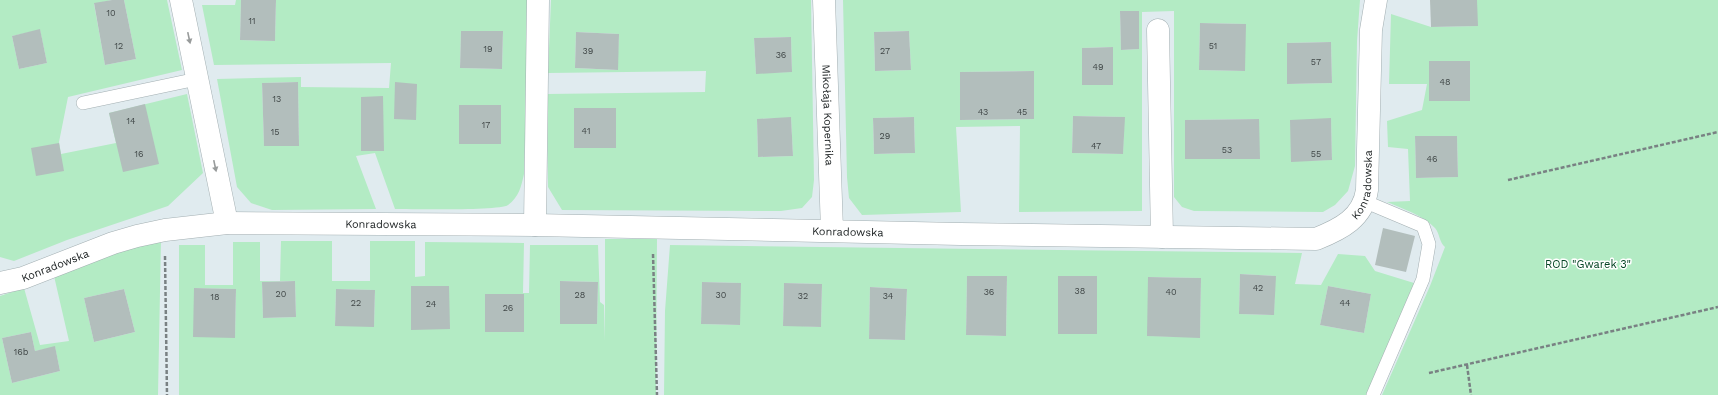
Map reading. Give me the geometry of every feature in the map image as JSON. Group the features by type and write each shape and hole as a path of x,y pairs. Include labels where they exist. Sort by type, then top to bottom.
{"street":[{"path":"181,0 227,223"},
{"path":"534,225 538,0"},
{"name":"Mikołaja Kopernika","path":"824,0 832,230"},
{"name":"Konradowska","path":"0,284 23,278 113,243 165,230 227,223 534,225 1316,239 1329,234 1348,223 1359,213 1366,202 1371,30 1376,0"},
{"path":"1158,30 1162,237"}],"lane":[{"path":"83,103 197,79"},
{"path":"1366,202 1423,226 1429,244 1423,279 1373,395"}],"path":[{"path":"1508,180 1718,132"},
{"path":"653,227 657,395"},
{"path":"165,230 167,395"},
{"path":"1429,373 1718,307"},
{"path":"1467,365 1471,395"}],"green space":[{"path":"0,0 112,0 94,4 105,65 136,59 124,0 167,0 182,70 68,97 59,142 61,154 116,143 109,113 187,94 203,173 168,206 67,240 14,261 0,257","holes":["40,30 47,63 19,69 12,36"]},
{"path":"236,0 241,0 240,40 275,41 276,0 529,0 524,174 521,187 515,199 508,205 502,207 395,209 375,153 356,156 376,209 272,210 251,203 237,187 217,79 301,77 301,87 389,88 391,63 214,65 202,5 235,5","holes":["461,31 503,31 502,69 460,68","298,82 299,146 264,146 262,83","459,105 501,105 500,144 459,144"]},
{"path":"551,0 811,0 814,180 812,197 802,208 781,211 562,210 548,187 547,94 705,92 706,71 548,73","holes":["576,32 619,34 617,70 575,68","791,37 792,72 756,73 754,38","616,108 616,148 574,148 574,109","791,118 793,156 758,157 757,119"]},
{"path":"843,0 1360,0 1357,41 1355,166 1348,191 1335,205 1323,212 1194,211 1182,207 1174,197 1174,11 1142,12 1142,211 1019,212 1020,126 956,127 961,212 862,215 849,198 847,177","holes":["1120,11 1139,11 1139,49 1121,50","1200,23 1245,24 1245,71 1199,70","909,31 911,70 875,71 874,32","1331,42 1332,83 1287,84 1287,43","1113,47 1113,85 1082,85 1082,48","1034,71 1034,119 960,120 960,72","1073,116 1124,117 1123,154 1072,153","914,117 915,153 874,154 873,118","1259,119 1259,159 1185,159 1185,120","1331,119 1332,160 1291,161"]},
{"name":"ROD \"Gwarek 3\"","path":"1477,0 1718,0 1718,395 1382,395 1430,286 1445,247 1437,230 1425,219 1387,202 1410,201 1408,149 1388,147 1387,121 1422,110 1427,84 1389,84 1391,14 1431,27 1477,26","holes":["1429,61 1470,61 1470,100 1430,101","1415,136 1457,136 1458,177 1416,178"]},
{"path":"605,239 657,239 656,395 179,395 179,245 205,245 205,285 233,285 233,242 260,242 260,281 280,281 281,241 332,241 332,281 370,281 370,241 415,241 415,277 425,276 425,242 524,243 523,293 529,293 530,245 598,245 600,302 604,305 605,341","holes":["295,281 296,317 263,318 262,282","560,281 598,282 597,324 561,324","411,286 449,286 449,329 411,329","194,288 236,289 235,337","336,289 375,290 374,326 335,326","485,294 523,294 524,332 485,332"]},
{"path":"161,240 158,395 0,395 0,296 24,288 40,345 69,341 54,276 105,256","holes":["124,289 135,332 94,342 84,298","31,332 35,351 55,347 60,371 12,383 2,338"]},
{"path":"670,245 1302,253 1295,284 1321,285 1338,254 1365,256 1375,271 1414,283 1366,395 664,395 665,311","holes":["1240,274 1275,276 1274,315 1239,314","967,276 1007,277 1006,336 966,335","1058,276 1097,276 1097,334 1058,334","1148,277 1201,278 1200,337 1148,336","702,282 740,283 740,325 701,324","784,283 822,284 821,327 783,325","1328,286 1371,294 1364,333 1320,325","870,287 907,289 905,340 869,339"]}],"building":[{"path":"124,0 136,59 105,65 94,3"},
{"path":"241,0 276,0 275,41 240,40"},
{"path":"1430,0 1477,0 1478,26 1431,27"},
{"path":"1120,11 1139,11 1139,49 1121,50"},
{"path":"1200,23 1246,24 1245,71 1199,70"},
{"path":"40,29 47,63 19,69 12,36"},
{"path":"461,31 503,31 502,69 460,68"},
{"path":"909,31 911,70 875,71 874,32"},
{"path":"576,32 619,34 618,70 575,68"},
{"path":"791,37 792,72 756,74 754,38"},
{"path":"1331,42 1332,83 1287,84 1287,43"},
{"path":"1113,47 1113,85 1082,85 1082,48"},
{"path":"1429,61 1470,61 1470,101 1429,101"},
{"path":"1034,71 1034,119 960,120 960,72"},
{"path":"298,82 299,146 264,146 262,83"},
{"path":"395,82 417,84 416,120 394,119"},
{"path":"383,96 384,151 361,151 361,97"},
{"path":"145,104 159,164 123,172 109,113"},
{"path":"459,105 501,105 501,144 459,144"},
{"path":"574,108 616,108 616,148 574,148"},
{"path":"1073,116 1125,117 1123,154 1072,153"},
{"path":"791,117 793,156 758,157 757,119"},
{"path":"914,117 915,153 874,154 873,118"},
{"path":"1331,118 1332,160 1291,162 1290,120"},
{"path":"1259,119 1260,159 1185,159 1185,120"},
{"path":"1415,136 1457,136 1458,177 1416,178"},
{"path":"59,143 64,171 36,176 31,148"},
{"path":"1383,228 1415,236 1406,272 1375,265"},
{"path":"1240,274 1276,276 1274,315 1239,314"},
{"path":"967,276 1007,276 1006,336 966,335"},
{"path":"1058,276 1097,276 1097,334 1058,334"},
{"path":"1148,277 1201,278 1200,338 1147,336"},
{"path":"295,281 296,317 263,318 262,282"},
{"path":"560,281 598,282 597,324 560,324"},
{"path":"702,282 741,283 740,325 701,324"},
{"path":"784,283 822,284 821,327 783,326"},
{"path":"411,286 449,286 450,329 411,330"},
{"path":"1328,286 1371,294 1364,333 1320,325"},
{"path":"870,287 907,289 905,340 869,339"},
{"path":"194,288 236,289 235,338 193,337"},
{"path":"124,289 135,332 94,342 84,298"},
{"path":"336,289 375,290 374,327 335,326"},
{"path":"485,294 524,294 524,332 485,332"},
{"path":"31,332 35,351 55,346 60,371 12,383 2,338"}]}
